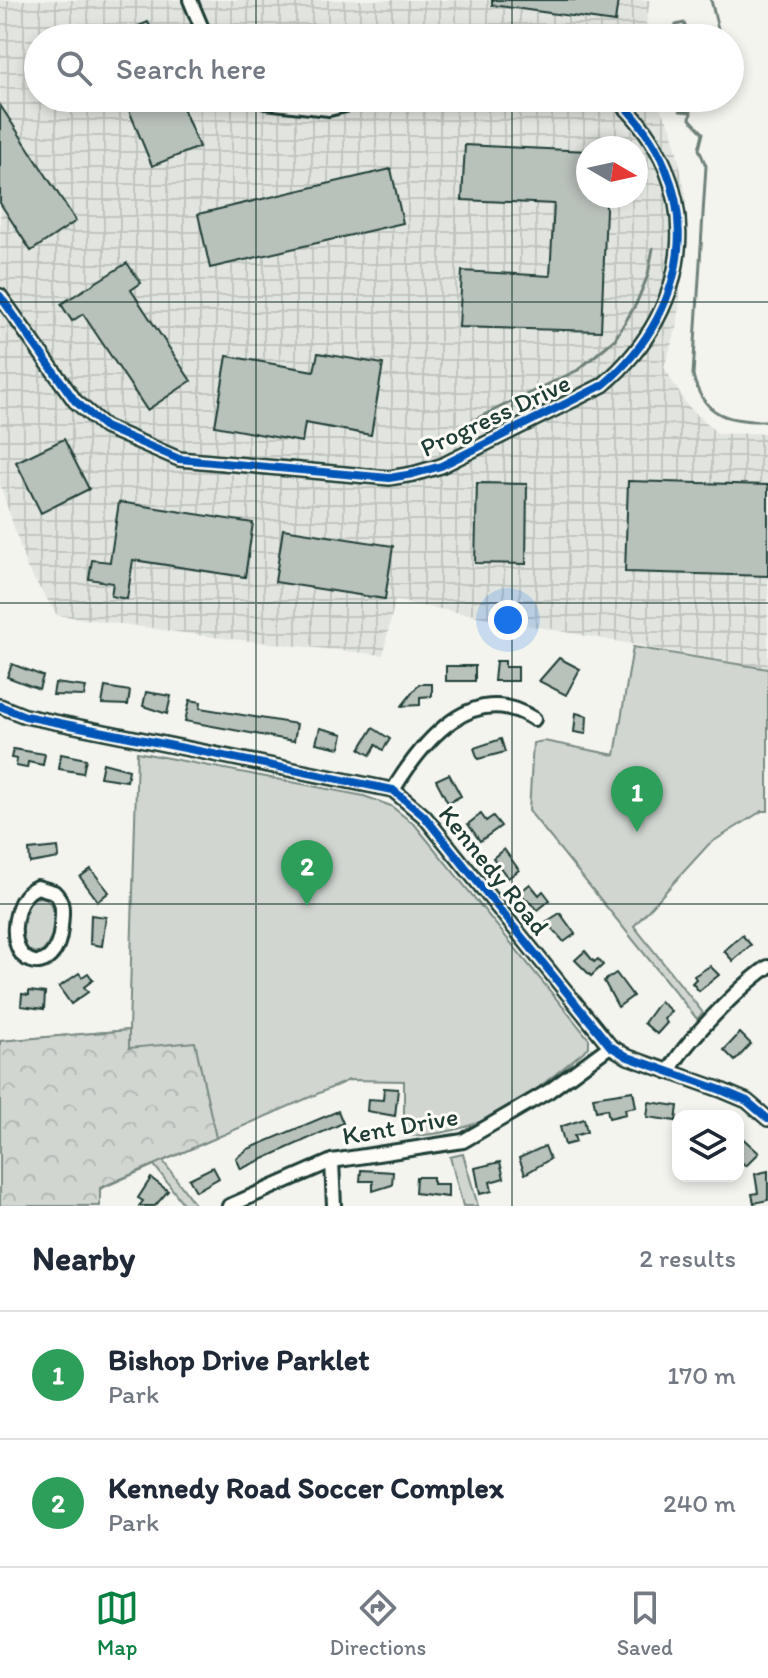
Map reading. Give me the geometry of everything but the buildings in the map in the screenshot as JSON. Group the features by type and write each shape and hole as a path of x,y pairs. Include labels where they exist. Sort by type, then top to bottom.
{"street":[{"path":"190,0 200,24"},
{"name":"Progress Drive","path":"0,296 75,401 105,427 179,459 389,478 441,466 603,385 626,366 658,320 672,286 677,262 676,199 666,167 649,134 629,112"},
{"name":"Kennedy Road","path":"0,706 25,716 393,790 424,816 610,1046 628,1057 747,1101 768,1119"},
{"path":"393,790 430,739 470,710 515,707 534,719"},
{"path":"46,887 59,897 60,933 55,952 48,959 34,961 19,954 15,946 14,923 28,891 46,887"},
{"path":"0,921 14,923"},
{"path":"669,1072 674,1061 768,967"},
{"name":"Kent Drive","path":"229,1206 332,1161 463,1141 549,1091 610,1046"},
{"path":"332,1161 334,1206"}],"shaded area":[{"path":"0,0 650,0 646,24 24,24 24,112 662,112 672,129 686,194 678,325 664,367 686,404 718,434 768,433 768,669 395,601 383,655 212,637 57,615 27,568 0,484"}],"green space":[{"path":"633,647 768,669 768,811 762,811 709,844 634,926 703,1013 697,1019 529,811 533,743 544,741 615,755"},
{"path":"137,752 364,796 391,806 416,826 589,1039 589,1047 505,1110 459,1129 433,1134 404,1136 404,1081 349,1080 163,1161 196,1206 185,1206 154,1165 100,1189 0,1041 129,1030"},
{"path":"43,897 49,901 54,915 53,932 42,952 33,952 23,941 23,922 29,904 34,898"},
{"path":"129,1030 129,1048 195,1042 216,1138 100,1188 100,1206 0,1206 0,1041"},
{"path":"463,1154 478,1206 463,1206 450,1157"}],"waterway":[{"path":"711,0 717,24"},
{"path":"680,24 684,24"},
{"path":"691,112 690,119 703,133 699,149 706,166 693,375 704,400 720,414 742,420 768,421"},
{"path":"463,425 578,370 615,339 636,304 648,275 653,248"}],"cycle path":[{"path":"0,296 75,401 105,427 179,459 389,478 441,466 603,385 634,353 657,319 672,282 678,244 676,205 665,168 645,131 628,112"},
{"path":"0,706 25,716 393,790 424,816 610,1046 628,1057 747,1101 768,1119"}],"place":[{"name":"Bishop Drive Parklet","path":"637,832"},
{"name":"Kennedy Road Soccer Complex","path":"307,906"}]}
